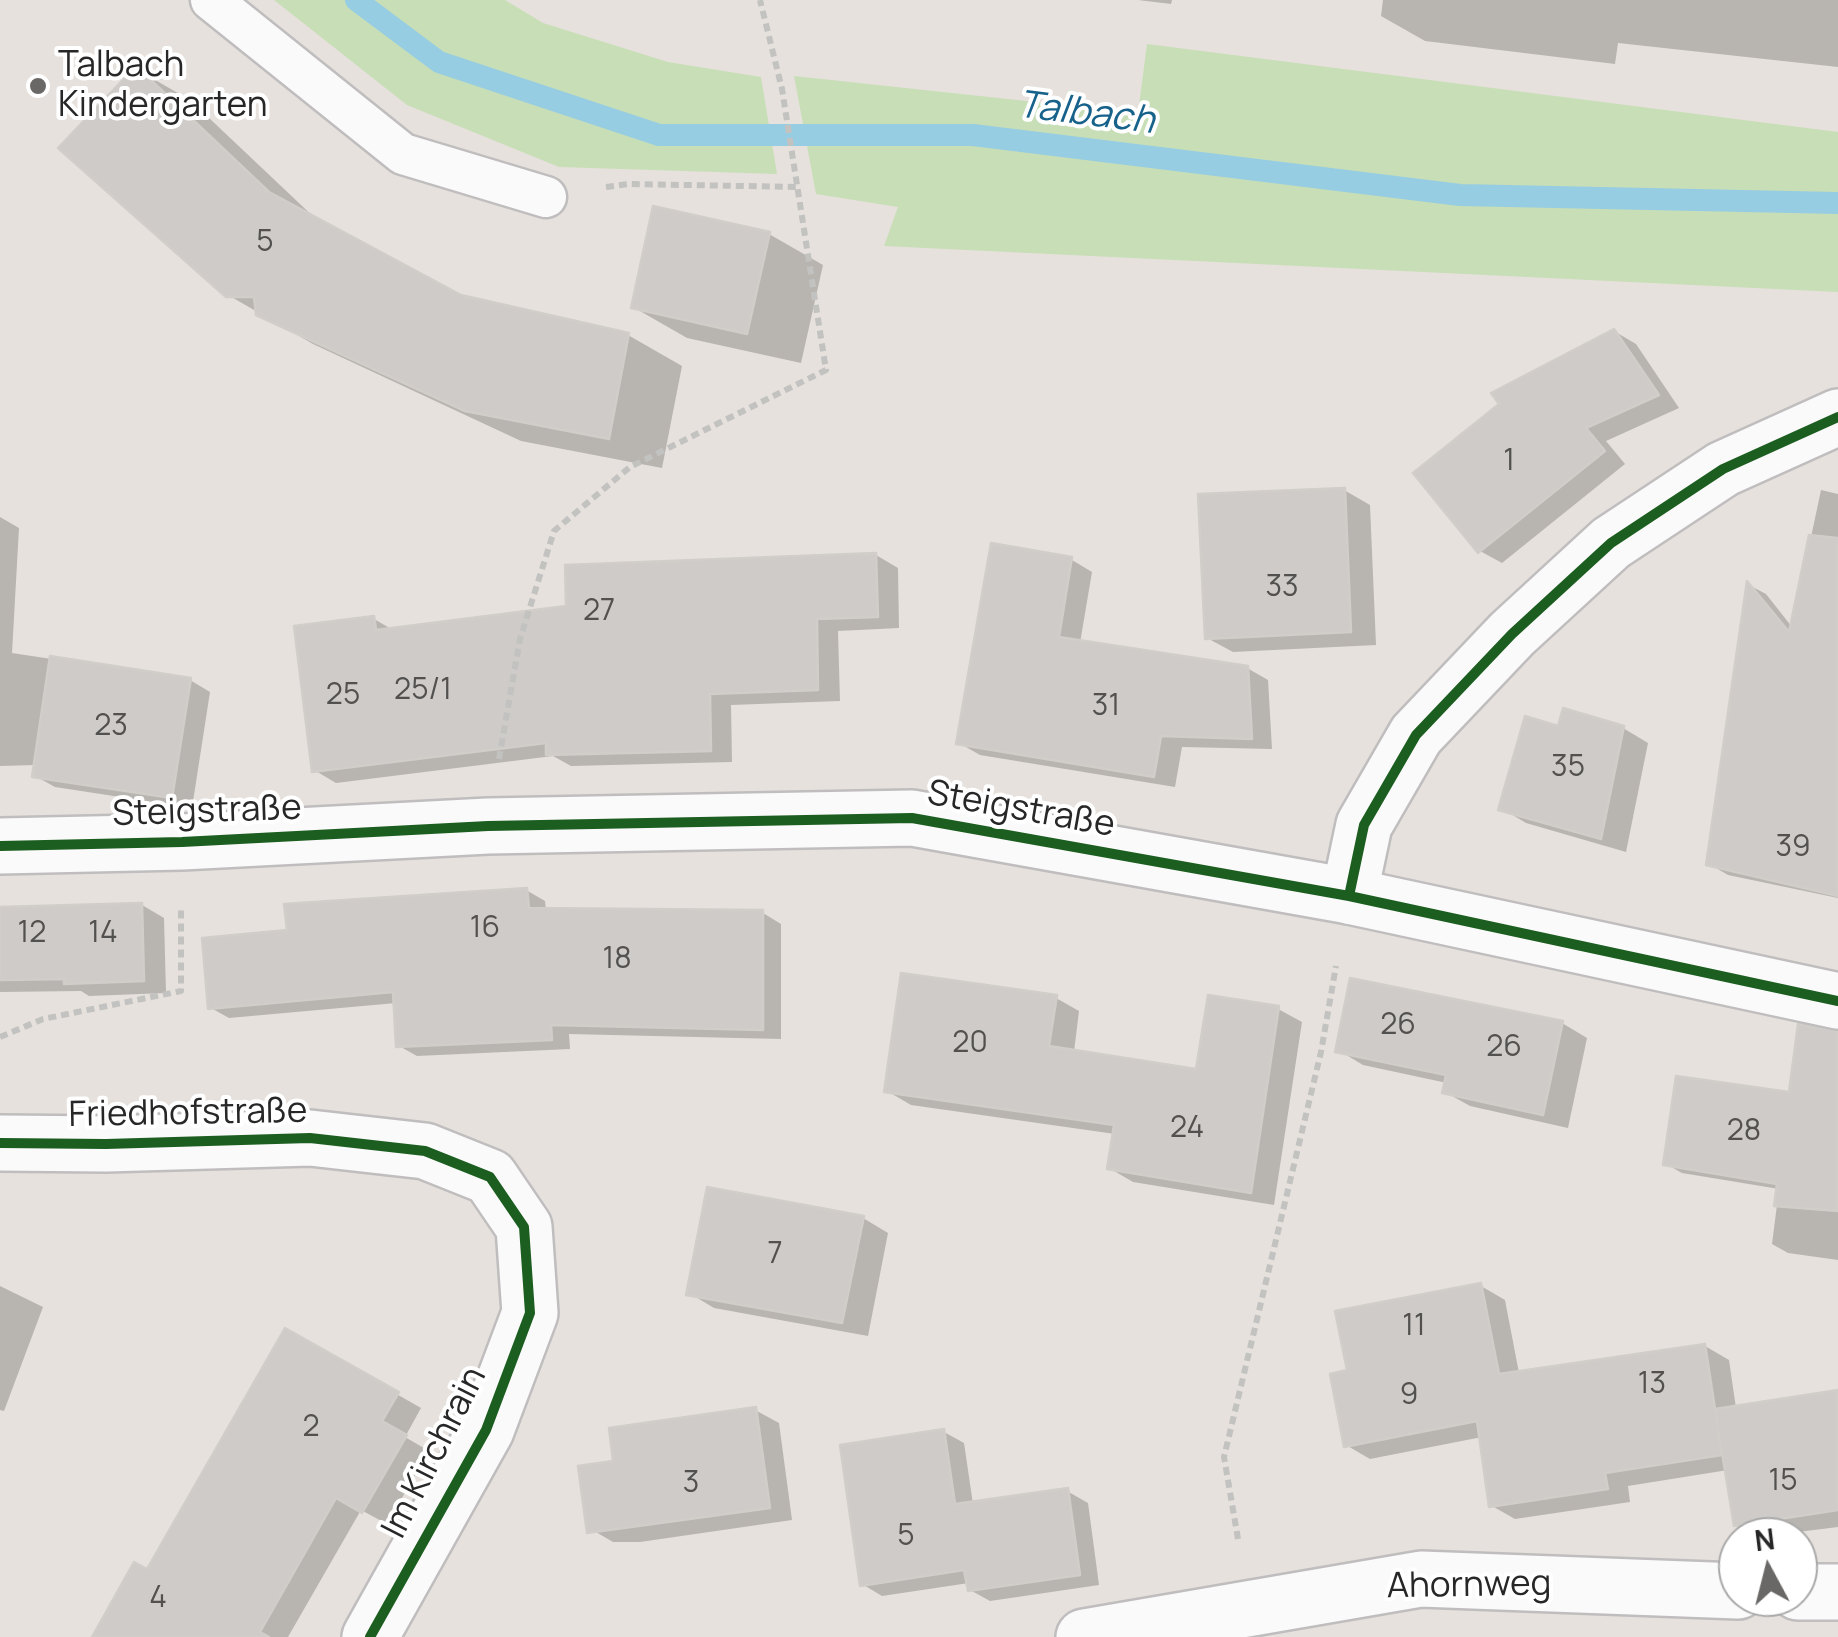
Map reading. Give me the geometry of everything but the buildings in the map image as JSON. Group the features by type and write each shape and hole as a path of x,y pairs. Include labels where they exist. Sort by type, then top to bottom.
{"street":[{"path":"1349,896 1364,824 1416,734 1512,634 1611,543 1723,470 1838,417"},
{"name":"Steigstraße","path":"0,846 182,842 488,826 912,818 1349,896 1838,1001"},
{"name":"Friedhofstraße","path":"0,1143 310,1138 425,1151 490,1176 524,1227"},
{"name":"Im Kirchrain","path":"370,1637 486,1430 530,1312 524,1227"},
{"name":"Ahornweg","path":"1084,1637 1421,1579 1718,1590"}],"lane":[{"path":"211,0 403,154 546,196"}],"path":[{"path":"488,826 520,638 554,530 630,467 826,370 800,187 760,0"},
{"path":"546,196 628,184 800,187"},
{"path":"1250,1607 1224,1457 1321,1052 1349,896"},
{"path":"0,1037 43,1019 180,991"}],"green space":[{"path":"274,0 505,0 543,23 668,62 761,77 777,174 559,167 407,105"},
{"path":"1147,44 1838,132 1838,292 884,246 898,207 816,194 794,76 1138,113"}],"waterway":[{"name":"Talbach","path":"356,0 439,62 659,135 973,135 1460,195 1838,203"}],"cycle path":[{"path":"1349,896 1364,825 1416,735 1512,634 1611,543 1723,469 1838,417"},
{"path":"0,846 182,842 488,826 912,818 1349,896 1838,1001"},
{"path":"0,1143 310,1138 425,1151 490,1177 524,1227 530,1313 486,1430 370,1637"}],"place":[{"name":"Talbach Kindergarten","path":"38,86"}]}
